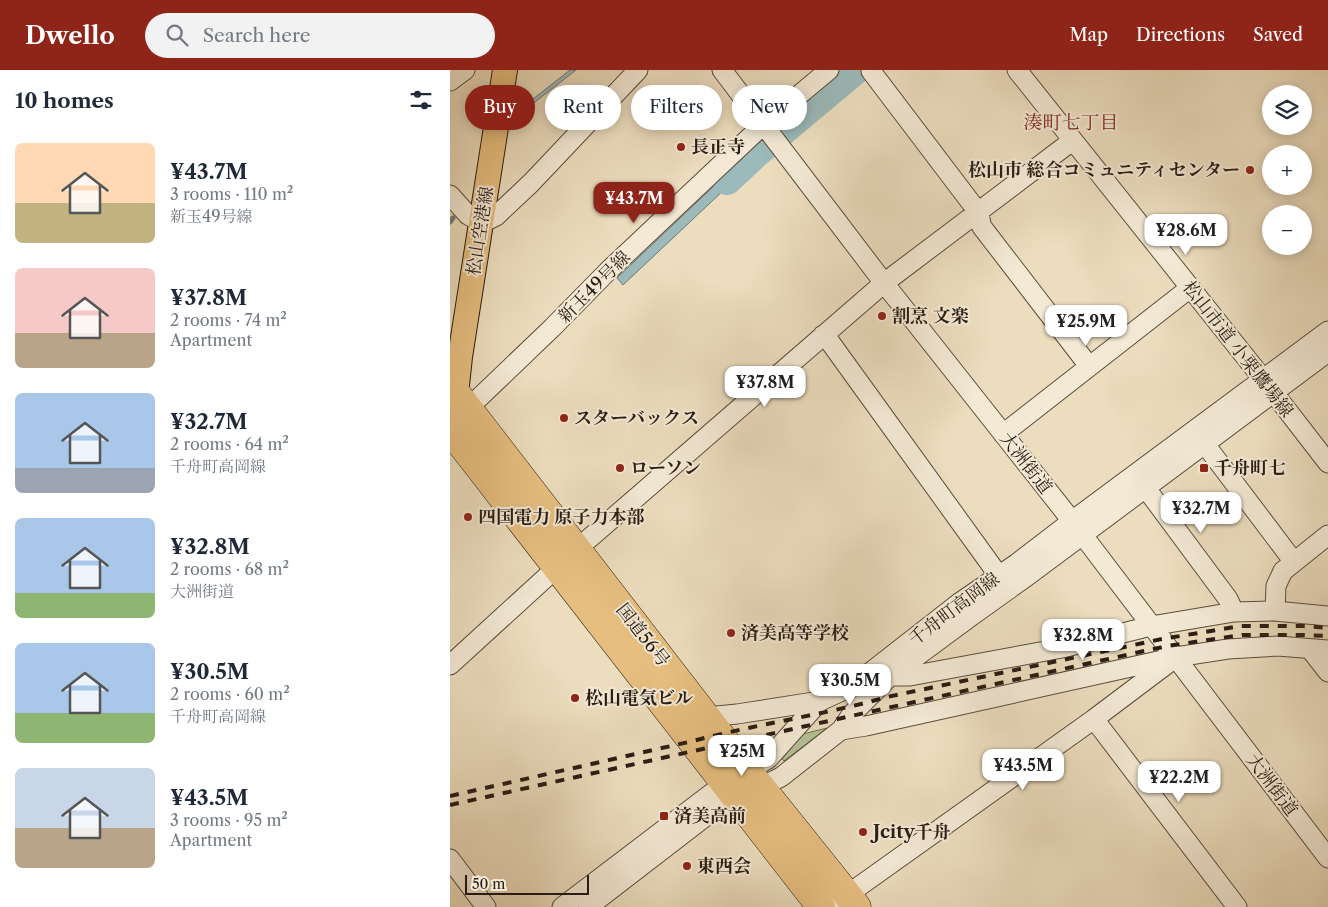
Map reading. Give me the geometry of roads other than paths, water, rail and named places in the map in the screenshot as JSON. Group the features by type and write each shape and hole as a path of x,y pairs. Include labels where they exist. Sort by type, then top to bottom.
{"highway":[{"name":"国道56号","path":"454,411 577,549 852,901"},
{"name":"国道56号","path":"454,411 557,566 821,907"}],"main road":[{"name":"松山空港線","path":"454,411 460,357 505,70"}],"street":[{"path":"450,81 465,70"},
{"path":"450,195 468,215 482,223 496,216 531,183 638,70"},
{"name":"大洲街道","path":"722,70 884,283 1077,528 1328,858"},
{"name":"新玉49号線","path":"454,411 552,328 608,271 770,133 829,70"},
{"name":"松山市道 小栗鷹場線","path":"1017,70 1328,464"},
{"path":"871,71 978,212 982,227 1089,366"},
{"path":"450,665 557,566 884,283 1072,141"},
{"path":"1003,434 1190,288"},
{"name":"千舟町高岡線","path":"562,907 731,791 755,779 781,777 841,730 884,671 959,603 1016,564 1077,528 1141,481 1268,386 1328,331"},
{"path":"823,335 830,342 999,576"},
{"name":"千舟町高岡線","path":"1268,386 1328,352"},
{"path":"1199,437 1294,562"},
{"path":"1141,481 1228,599 1234,612"},
{"name":"千舟町高岡線","path":"755,779 768,759 820,701 844,690 863,678 884,671 970,617 1026,578 1077,528"},
{"path":"1275,611 1276,586 1283,572 1328,535"},
{"path":"884,671 910,676 1062,648 1151,626 1234,612 1275,611 1328,616"},
{"path":"841,730 1176,657 1228,649 1278,646 1319,650 1328,672"},
{"path":"821,907 852,901 1176,657"},
{"path":"708,717 820,701"},
{"path":"1094,719 1237,907"},
{"name":"千舟町高岡線","path":"588,907 714,810 731,791"},
{"path":"450,860 486,907"}],"water":[{"path":"570,70 576,70 557,85 551,85"},
{"path":"847,70 863,70 835,93 829,85"},
{"path":"545,90 545,94 535,102 535,97"},
{"path":"819,94 825,101 807,117 807,104"},
{"path":"754,148 760,156 623,285 617,278"}],"waterway":[{"path":"727,180 757,152 855,70"},
{"path":"450,222 453,218"}],"railway":[{"path":"450,796 741,729 1162,639 1241,626 1328,628"},
{"path":"450,805 1167,646 1242,635 1328,636"}],"place":[{"name":"長正寺","path":"681,147"},
{"name":"松山市 総合コミュニティセンター","path":"1250,170"},
{"name":"割烹 文楽","path":"882,316"},
{"name":"スターバックス","path":"564,418"},
{"name":"ローソン","path":"620,468"},
{"name":"千舟町七","path":"1204,468"},
{"name":"四国電力 原子力本部","path":"468,517"},
{"name":"済美高等学校","path":"731,633"},
{"name":"松山電気ビル","path":"575,698"},
{"name":"済美高前","path":"664,816"},
{"name":"Jcity千舟","path":"863,832"},
{"name":"東西会","path":"687,866"}],"district":[{"name":"湊町七丁目","path":"1071,122"}]}
